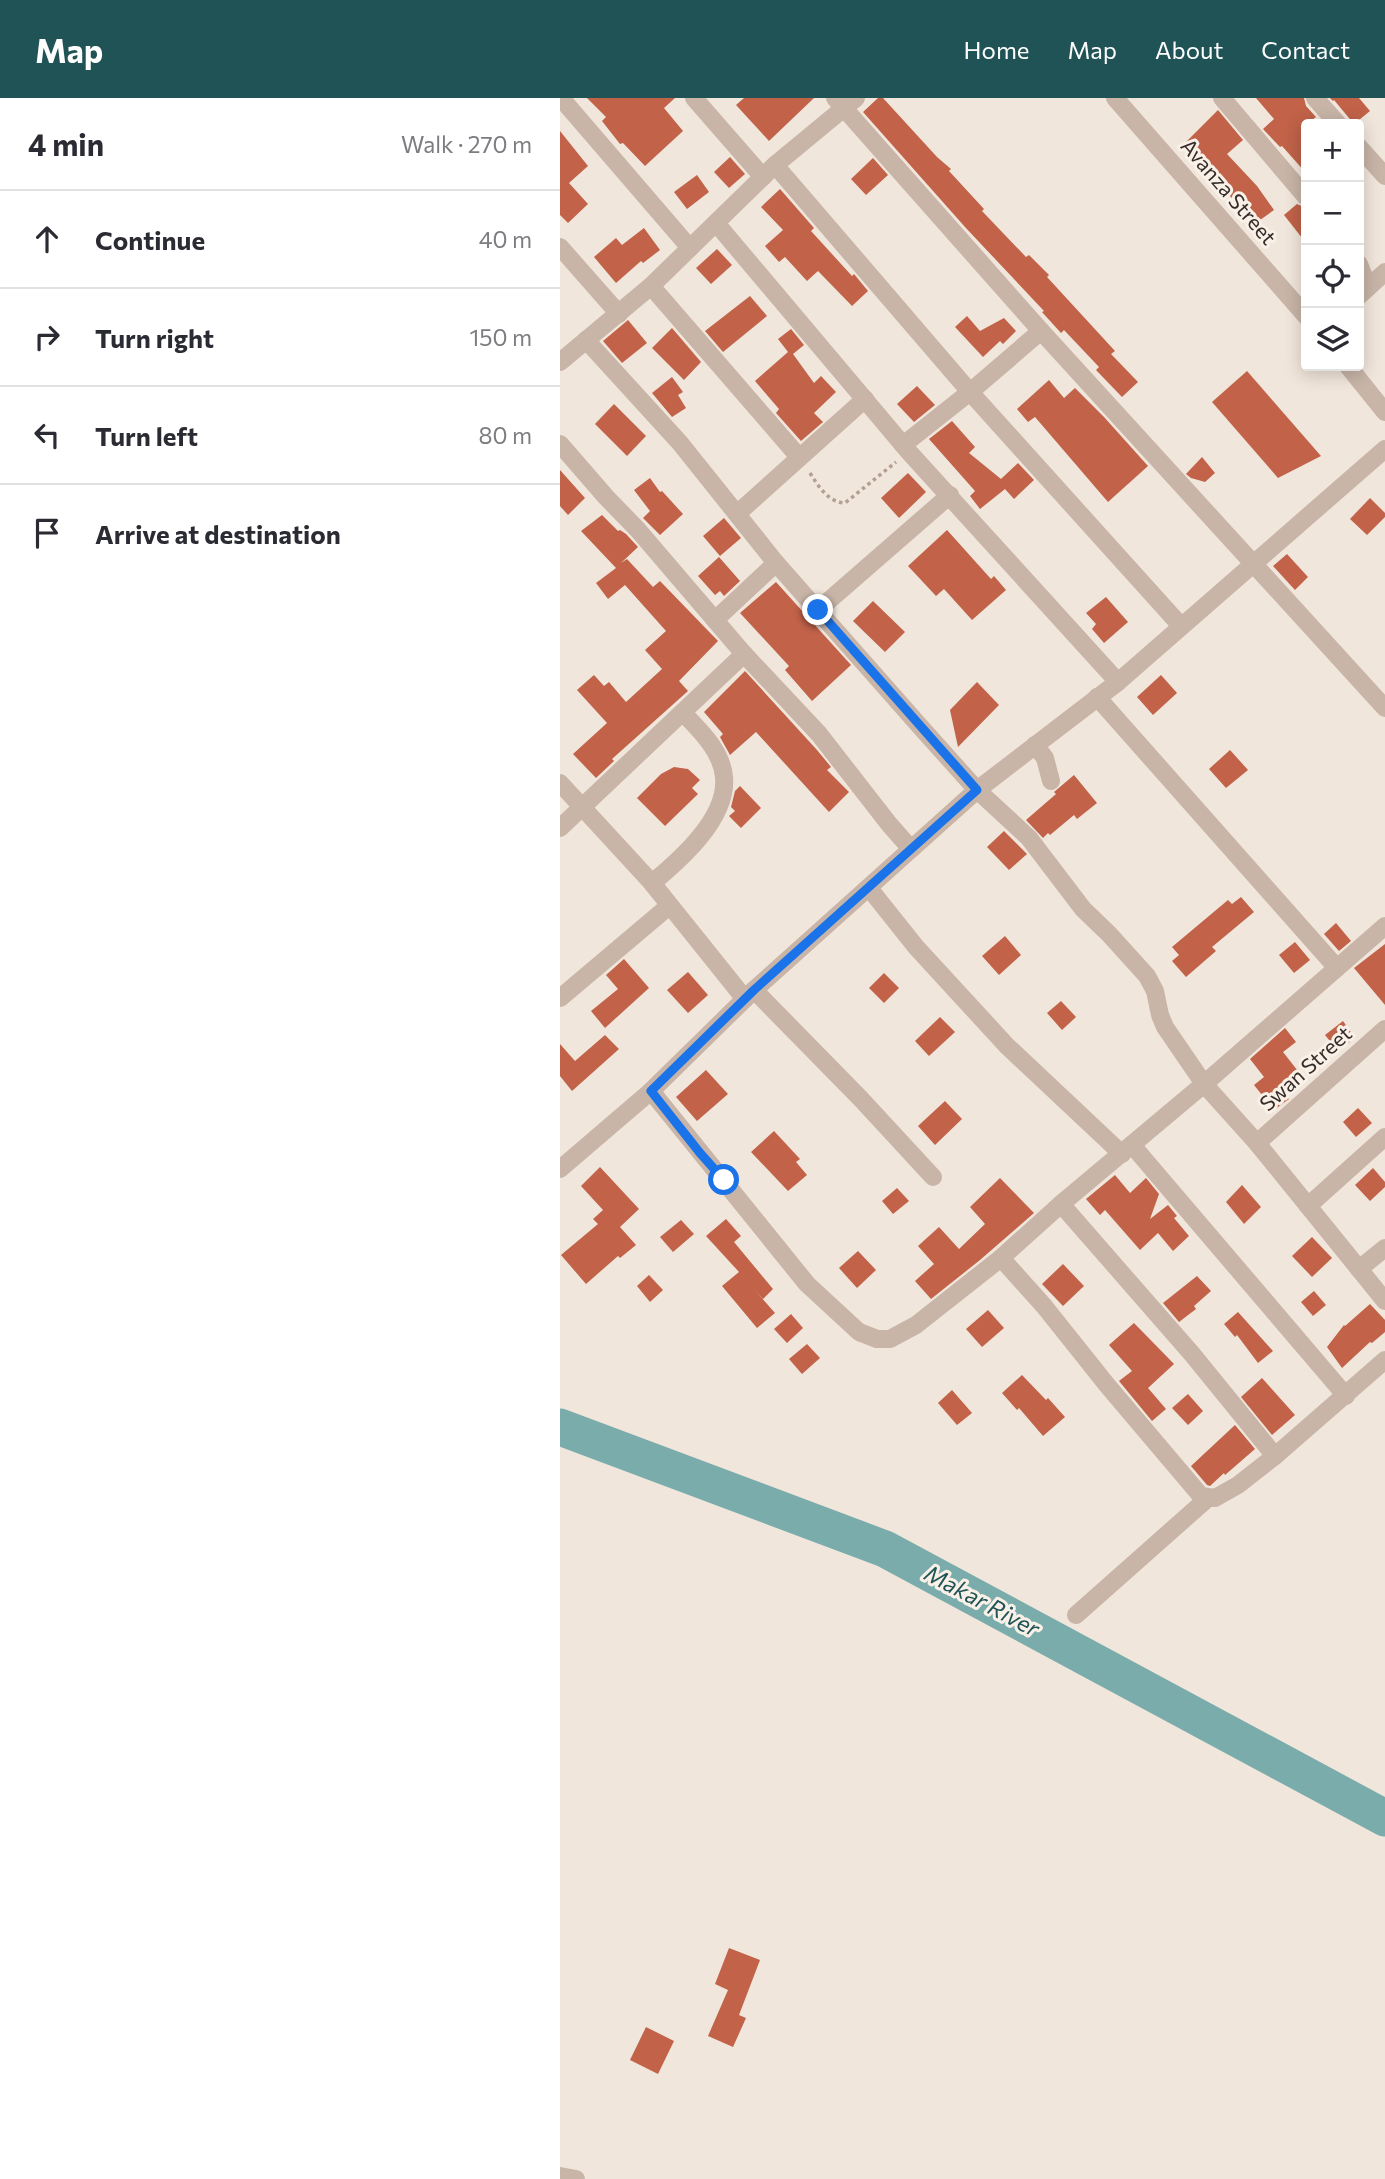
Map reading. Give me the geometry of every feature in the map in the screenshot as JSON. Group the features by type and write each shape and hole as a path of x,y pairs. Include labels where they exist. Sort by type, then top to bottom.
{"street":[{"path":"561,98 690,248"},
{"path":"694,98 769,171 1181,626"},
{"name":"Avanza Street","path":"1115,98 1301,310"},
{"path":"1222,98 1301,191"},
{"path":"1315,98 1334,119"},
{"path":"560,362 651,286 845,101 1041,331 1385,708"},
{"path":"1364,153 1385,176"},
{"path":"716,223 906,448 1118,682"},
{"path":"560,247 619,314"},
{"path":"1364,290 1385,272"},
{"path":"651,286 799,457"},
{"path":"906,448 1041,331"},
{"path":"586,340 680,443 776,563 977,790 1029,838 1083,909 1147,976 1155,992 1165,1027 1204,1084 1257,1143 1385,1301"},
{"path":"1352,371 1385,412"},
{"path":"738,513 865,399"},
{"path":"560,444 744,654 819,734 889,824 912,849"},
{"path":"560,1170 651,1091 749,994 977,790 1118,682 1385,449"},
{"path":"818,610 950,495"},
{"path":"715,620 776,563"},
{"path":"560,828 684,714 744,654"},
{"path":"1097,697 1337,968"},
{"path":"652,883 691,848 714,814 724,793 724,775 713,748 703,732 684,714"},
{"path":"1035,745 1045,758 1051,781"},
{"path":"560,783 749,994 876,1115 933,1177"},
{"path":"869,888 916,947 1007,1046 1127,1149 1346,1396"},
{"path":"560,998 669,906"},
{"path":"651,1091 807,1284 859,1332 877,1339 890,1339 902,1334 950,1300 1001,1258 1061,1203 1204,1084 1385,926"},
{"name":"Swan Street","path":"1257,1143 1385,1029"},
{"path":"1308,1206 1385,1137"},
{"path":"1061,1203 1184,1344 1275,1457"},
{"path":"1359,1269 1385,1248"},
{"path":"1001,1258 1194,1487 1208,1499"},
{"path":"1076,1615 1208,1499 1238,1485 1275,1457 1385,1360"},
{"path":"560,2176 576,2179"}],"path":[{"path":"799,457 820,488 835,502 845,503 906,448"}],"building":[{"path":"587,98 675,98 664,108 683,131 645,166 623,143 620,144 602,121 606,117"},
{"path":"744,98 814,98 769,141 736,105"},
{"path":"878,98 883,98 951,169 949,171 984,209 982,211 1026,257 1029,255 1049,275 1047,277 1115,351 1111,354 1138,382 1122,397 1096,370 1099,367 1064,330 1061,333 863,112"},
{"path":"1256,98 1304,98 1306,106 1316,117 1301,119 1301,167 1263,129 1274,119"},
{"path":"1330,98 1359,98 1370,111 1360,119 1350,119"},
{"path":"1218,110 1243,140 1227,154 1257,186 1274,210 1253,225 1236,202 1181,147"},
{"path":"560,131 588,166 569,183 588,204 568,223 560,215"},
{"path":"730,157 745,174 729,188 714,172"},
{"path":"873,158 888,175 866,195 851,179"},
{"path":"697,175 709,192 687,209 674,192"},
{"path":"780,189 814,228 811,231 868,291 852,306 818,271 807,281 785,257 779,262 765,246 783,230 761,207"},
{"path":"1297,204 1301,206 1301,237 1284,215"},
{"path":"644,228 660,250 643,263 641,261 616,283 594,257 616,238 622,245"},
{"path":"717,249 732,265 711,284 696,268"},
{"path":"750,296 767,316 723,352 705,331"},
{"path":"967,316 980,331 1004,318 1016,331 1003,344 1000,341 983,357 955,327"},
{"path":"628,320 647,343 622,363 603,341"},
{"path":"672,328 701,362 684,380 652,348"},
{"path":"791,329 804,345 793,354 814,383 821,376 836,392 814,413 823,422 801,441 776,413 779,409 755,381 788,352 778,339"},
{"path":"1247,371 1321,456 1278,478 1212,402"},
{"path":"672,377 683,392 678,395 686,408 672,417 652,393"},
{"path":"1049,380 1064,398 1075,388 1148,466 1108,502 1035,417 1028,422 1017,409"},
{"path":"917,386 935,405 914,422 897,404"},
{"path":"614,404 646,436 627,456 595,424"},
{"path":"952,421 975,447 969,453 1001,479 1018,463 1034,480 1014,499 1005,489 980,509 970,496 975,491 929,439"},
{"path":"1202,457 1215,473 1205,482 1186,474"},
{"path":"560,470 585,498 568,515 560,506"},
{"path":"908,473 926,492 899,518 881,498"},
{"path":"650,478 683,514 660,535 643,518 650,511 634,490"},
{"path":"1370,498 1385,513 1385,517 1367,535 1350,519"},
{"path":"602,515 638,547 621,563 627,559 653,587 660,581 718,641 679,681 688,691 612,759 614,761 596,778 573,754 607,723 577,690 594,675 604,686 609,682 626,702 662,669 645,650 666,631 625,585 608,599 596,583 616,568 581,531"},
{"path":"724,518 741,538 720,556 703,536"},
{"path":"947,530 991,579 994,576 1006,590 972,620 944,589 936,596 908,566"},
{"path":"1287,554 1308,577 1295,590 1273,566"},
{"path":"719,557 740,581 724,596 720,591 715,595 698,576"},
{"path":"776,582 851,665 812,701 785,670 789,666 740,613"},
{"path":"1106,597 1128,622 1104,643 1092,629 1096,624 1086,613"},
{"path":"873,601 905,632 885,652 853,621"},
{"path":"745,671 817,750 831,767 827,770 849,792 829,812 756,732 730,755 720,737 723,734 704,712"},
{"path":"1161,675 1177,693 1153,715 1137,697"},
{"path":"977,682 999,705 958,747 950,710"},
{"path":"1230,750 1248,770 1226,788 1209,769"},
{"path":"674,767 688,769 700,780 692,788 698,794 665,826 637,798 661,774"},
{"path":"1074,775 1097,803 1077,819 1074,815 1043,838 1026,820"},
{"path":"740,786 761,808 741,828 729,816 735,811 731,807 735,791"},
{"path":"1004,831 1027,854 1009,870 987,847"},
{"path":"1241,897 1254,912 1212,947 1216,951 1186,977 1172,961 1179,955 1172,947 1228,900 1232,904"},
{"path":"1336,923 1351,941 1339,951 1324,934"},
{"path":"1005,936 1021,955 999,975 982,956"},
{"path":"1295,942 1310,960 1294,973 1279,955"},
{"path":"1385,944 1385,1005 1354,968"},
{"path":"624,959 649,988 605,1028 591,1011 618,989 606,975"},
{"path":"688,972 708,995 688,1013 667,990"},
{"path":"884,973 899,988 884,1003 869,988"},
{"path":"1061,1001 1076,1017 1062,1030 1047,1013"},
{"path":"940,1017 955,1032 929,1056 915,1041"},
{"path":"1343,1021 1355,1038 1338,1051 1325,1035"},
{"path":"1285,1028 1296,1042 1283,1052 1301,1075 1282,1091 1289,1099 1274,1110 1254,1085 1264,1077 1250,1059"},
{"path":"605,1035 619,1049 572,1091 560,1076 560,1044 575,1061"},
{"path":"706,1070 728,1094 697,1121 676,1097"},
{"path":"945,1101 962,1119 935,1145 918,1126"},
{"path":"1358,1108 1372,1123 1356,1137 1343,1122"},
{"path":"774,1131 800,1159 796,1162 807,1175 788,1191 751,1152"},
{"path":"600,1167 639,1209 620,1227 636,1245 620,1258 618,1256 586,1284 561,1255 598,1224 593,1219 603,1210 581,1186"},
{"path":"1373,1168 1385,1182 1385,1187 1370,1201 1355,1185"},
{"path":"1115,1175 1130,1193 1146,1178 1159,1194 1150,1219 1168,1205 1177,1216 1174,1218 1189,1236 1173,1251 1158,1233 1140,1250 1105,1210 1100,1215 1086,1199"},
{"path":"1000,1178 1034,1213 931,1299 915,1281 934,1264 918,1246 939,1227 959,1249 985,1224 970,1207"},
{"path":"1242,1185 1261,1207 1244,1224 1226,1202"},
{"path":"897,1188 909,1201 893,1214 882,1201"},
{"path":"726,1219 741,1236 734,1242 773,1289 763,1299 754,1289 775,1313 757,1328 722,1286 739,1272 706,1236"},
{"path":"681,1220 694,1234 673,1252 660,1237"},
{"path":"1312,1237 1332,1258 1312,1277 1292,1256"},
{"path":"858,1251 876,1270 857,1288 839,1268"},
{"path":"1063,1264 1084,1286 1063,1306 1042,1284"},
{"path":"649,1275 663,1290 650,1302 637,1286"},
{"path":"1197,1276 1211,1291 1194,1306 1196,1309 1179,1322 1163,1303"},
{"path":"1314,1291 1326,1305 1313,1316 1301,1302"},
{"path":"1370,1304 1385,1320 1385,1332 1342,1368 1327,1347 1344,1325"},
{"path":"988,1310 1004,1328 982,1347 966,1329"},
{"path":"1238,1312 1273,1351 1258,1363 1237,1335 1235,1337 1224,1324"},
{"path":"791,1314 803,1328 787,1343 774,1329"},
{"path":"1134,1323 1174,1364 1148,1388 1166,1409 1152,1421 1119,1381 1132,1371 1109,1345"},
{"path":"807,1344 820,1358 802,1374 789,1359"},
{"path":"1022,1375 1065,1417 1043,1436 1002,1393"},
{"path":"1262,1378 1295,1415 1272,1435 1241,1397"},
{"path":"952,1390 972,1413 957,1425 938,1403"},
{"path":"1188,1394 1203,1411 1188,1425 1172,1408"},
{"path":"1235,1425 1255,1449 1225,1475 1224,1473 1210,1486 1207,1485 1191,1466"},
{"path":"729,1948 760,1960 739,2015 746,2018 733,2047 708,2036 728,1990 715,1984"},
{"path":"646,2027 674,2041 658,2074 630,2060"}],"waterway":[{"name":"Makar River","path":"560,1427 885,1549 1385,1818"}],"route":[{"path":"724,1180 651,1091 754,990 977,790 818,610"}]}
